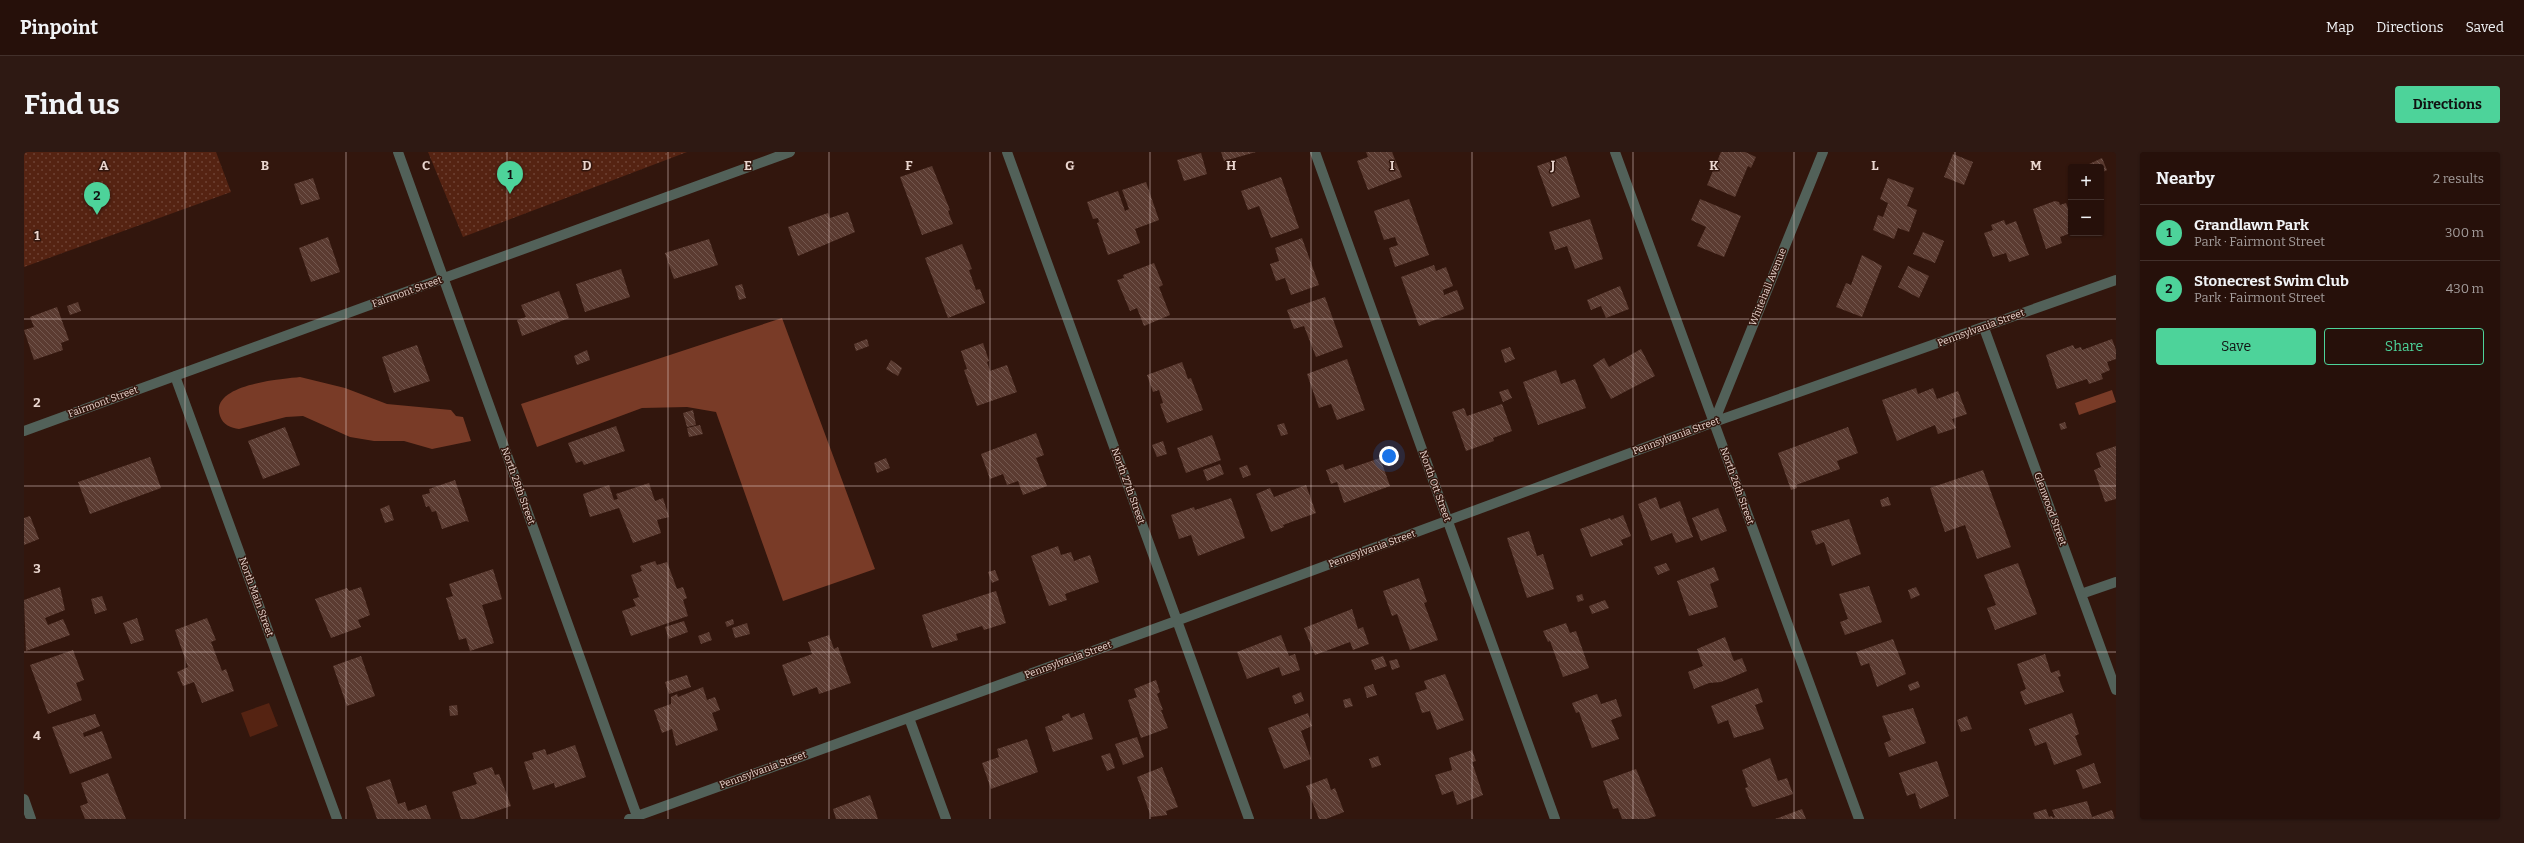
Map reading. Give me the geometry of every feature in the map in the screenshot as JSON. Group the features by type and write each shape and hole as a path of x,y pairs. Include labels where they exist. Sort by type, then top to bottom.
{"street":[{"name":"North 28th Street","path":"398,152 635,818"},
{"name":"Fairmont Street","path":"24,431 790,152"},
{"name":"North 27th Street","path":"1007,152 1249,819"},
{"name":"North Ott Street","path":"1315,152 1555,819"},
{"name":"North 26th Street","path":"1615,152 1859,819"},
{"name":"Whitehall Avenue","path":"1714,422 1823,152"},
{"name":"Pennsylvania Street","path":"635,818 1176,621 1714,422 1984,328 2116,280"},
{"name":"Glenwood Street","path":"1984,328 2116,690"},
{"name":"North Main Street","path":"175,376 338,819"},
{"path":"2081,594 2116,582"},
{"path":"909,718 946,819"},
{"path":"24,799 31,819"}],"shaded area":[{"path":"24,152 216,152 231,192 24,267"},
{"path":"428,152 687,152 463,237"},
{"path":"782,318 875,569 783,601 716,412 687,407 642,408 537,447 521,404"},
{"path":"300,377 345,388 387,404 451,410 456,416 463,417 471,441 432,449 404,441 374,441 350,437 303,416 286,417 239,429 228,426 221,419 220,405 225,397 236,390 249,385 278,379"},
{"path":"2112,390 2116,402 2079,415 2075,403"},
{"path":"269,703 278,726 250,737 241,713"}],"building":[{"path":"1221,152 1256,152 1224,161"},
{"path":"1366,152 1392,152 1402,177 1368,190 1357,161 1368,157"},
{"path":"1721,152 1745,152 1756,157 1751,168 1748,166 1735,197 1707,185"},
{"path":"1201,153 1207,174 1184,181 1177,160"},
{"path":"1953,154 1973,162 1964,185 1944,177"},
{"path":"1566,156 1580,197 1552,207 1537,166"},
{"path":"2102,158 2107,170 2104,172 2104,164 2089,164"},
{"path":"932,166 950,210 948,211 953,224 922,235 900,177"},
{"path":"1281,177 1299,228 1271,238 1259,206 1248,210 1241,191"},
{"path":"313,178 320,199 301,205 294,184"},
{"path":"1888,178 1914,188 1907,206 1917,210 1909,232 1898,228 1894,239 1873,230 1878,215 1883,217 1888,203 1880,199"},
{"path":"1146,182 1159,220 1135,229 1140,243 1108,255 1097,223 1099,222 1098,218 1093,219 1087,202 1118,191 1125,211 1129,209 1122,190"},
{"path":"1409,199 1429,255 1395,267 1389,248 1398,245 1395,237 1384,240 1374,211"},
{"path":"1700,199 1741,216 1724,257 1697,246 1706,227 1691,220"},
{"path":"2055,201 2059,202 2060,205 2066,203 2068,208 2068,234 2060,237 2062,243 2046,249 2033,209"},
{"path":"848,212 855,232 798,256 788,227 828,213 830,218"},
{"path":"1590,219 1603,259 1575,269 1567,246 1555,250 1549,232"},
{"path":"2004,220 2006,225 2016,221 2029,255 2009,262 2006,253 1993,257 1984,233 1993,230 1991,225"},
{"path":"1923,232 1944,241 1935,263 1913,254"},
{"path":"328,237 340,272 311,282 299,248"},
{"path":"1302,238 1319,285 1291,295 1285,278 1276,281 1270,264 1279,261 1275,248"},
{"path":"709,239 718,265 674,279 665,253"},
{"path":"962,244 972,269 969,270 976,290 980,289 985,303 948,318 925,258"},
{"path":"1862,255 1882,266 1862,317 1836,307 1846,283 1851,285"},
{"path":"1154,263 1163,285 1159,287 1170,315 1144,326 1137,308 1130,311 1117,280 1124,278 1123,275"},
{"path":"1434,265 1436,271 1446,267 1453,286 1443,290 1444,295 1457,290 1464,309 1419,326 1401,277"},
{"path":"1908,266 1929,276 1919,298 1898,287"},
{"path":"621,269 630,297 585,312 576,284"},
{"path":"742,284 746,298 739,300 735,286"},
{"path":"1620,286 1629,309 1606,318 1601,306 1591,310 1587,300"},
{"path":"559,291 569,318 522,336 517,320 526,317 521,305"},
{"path":"1325,297 1343,347 1316,357 1304,326 1294,329 1287,310"},
{"path":"78,302 81,311 70,315 67,306"},
{"path":"57,307 69,340 61,343 63,350 34,360 24,330 34,327 30,317"},
{"path":"867,339 869,346 856,351 854,344"},
{"path":"2112,339 2116,350 2116,359 2107,362 2110,370 2101,374 2103,379 2089,384 2087,379 2057,389 2046,355 2073,345 2075,349 2081,347 2082,350"},
{"path":"983,343 989,361 987,362 990,371 1007,365 1017,392 977,406 964,370 967,369 961,351"},
{"path":"417,345 430,381 394,393 382,357"},
{"path":"1510,347 1515,359 1505,363 1501,350"},
{"path":"1641,349 1655,376 1611,399 1593,365 1604,358 1609,367"},
{"path":"587,350 590,360 577,365 574,356"},
{"path":"1347,359 1365,410 1337,420 1331,404 1319,408 1307,374"},
{"path":"891,360 902,368 898,376 886,369"},
{"path":"1182,362 1188,379 1191,378 1203,410 1167,423 1160,404 1163,403 1159,390 1153,392 1147,375"},
{"path":"1556,370 1561,384 1575,379 1586,408 1538,425 1523,382"},
{"path":"1916,388 1918,394 1933,388 1937,399 1958,391 1967,414 1952,419 1956,428 1938,434 1935,425 1897,441 1882,400"},
{"path":"1508,389 1512,398 1503,402 1499,392"},
{"path":"1502,404 1512,431 1493,438 1494,441 1466,451 1452,412 1464,408 1467,416"},
{"path":"693,410 696,425 687,427 683,413"},
{"path":"2065,422 2067,428 2061,430 2059,424"},
{"path":"1284,423 1288,434 1281,436 1277,425"},
{"path":"700,425 703,434 689,437 687,428"},
{"path":"616,426 625,451 584,465 582,461 576,463 568,443"},
{"path":"285,427 300,465 263,479 248,441"},
{"path":"1848,427 1858,453 1837,461 1840,469 1796,485 1797,488 1791,490 1778,453"},
{"path":"1036,433 1044,455 1036,458 1047,486 1023,495 1018,481 1007,485 1003,474 990,479 981,454"},
{"path":"1212,435 1221,460 1186,473 1177,448"},
{"path":"1163,441 1167,454 1157,457 1152,445"},
{"path":"2116,446 2116,499 2105,502 2094,470 2101,467 2096,453"},
{"path":"150,457 161,488 90,514 78,482"},
{"path":"886,458 890,468 877,473 874,463"},
{"path":"1380,458 1390,486 1344,503 1337,482 1331,484 1326,470 1343,464 1345,470"},
{"path":"1220,464 1224,474 1207,481 1203,470"},
{"path":"1247,465 1251,475 1243,478 1239,468"},
{"path":"1983,470 2011,547 1977,559 1965,525 1945,532 1930,488"},
{"path":"455,480 469,522 466,521 442,529 436,511 432,512 429,506 426,507 422,495 430,493 429,489"},
{"path":"649,483 655,501 663,498 669,517 657,520 661,533 633,543 619,508 590,517 583,494 609,485 614,500 618,499 616,494"},
{"path":"1306,485 1316,513 1283,525 1284,527 1271,532 1256,494 1270,488 1274,497"},
{"path":"1656,497 1660,509 1680,501 1693,537 1676,543 1672,533 1651,541 1638,504"},
{"path":"1888,497 1891,505 1882,507 1880,500"},
{"path":"1231,498 1245,538 1198,556 1191,535 1179,539 1171,515 1194,507 1195,510"},
{"path":"389,505 394,520 385,523 380,509"},
{"path":"1718,508 1727,531 1701,541 1692,518"},
{"path":"1623,515 1631,536 1621,540 1623,545 1591,557 1580,529"},
{"path":"30,516 39,539 24,545 24,518"},
{"path":"1849,519 1861,554 1832,566 1824,542 1816,545 1811,531"},
{"path":"1529,531 1537,556 1543,554 1554,589 1527,598 1507,538"},
{"path":"1058,546 1061,555 1071,552 1074,561 1090,555 1099,582 1065,594 1067,600 1049,606 1031,556"},
{"path":"655,561 657,565 667,562 677,589 683,587 687,598 683,600 688,616 631,636 622,611 636,606 633,599 639,597 631,575 642,571 640,566"},
{"path":"1666,563 1670,570 1658,575 1654,567"},
{"path":"2018,563 2037,614 1995,630 1987,608 1996,605 1984,575"},
{"path":"1714,567 1719,580 1710,584 1718,607 1689,616 1677,581"},
{"path":"493,569 502,599 482,605 494,643 470,651 466,638 459,640 446,598 453,596 449,584"},
{"path":"995,570 999,580 992,583 988,572"},
{"path":"1419,578 1427,602 1424,603 1438,640 1410,650 1397,614 1392,616 1383,591"},
{"path":"1869,586 1882,622 1845,635 1840,622 1848,619 1839,594"},
{"path":"60,587 65,610 45,618 48,625 63,619 70,635 26,651 24,600"},
{"path":"361,587 370,615 358,620 361,627 331,638 315,599 347,588 349,591"},
{"path":"1916,587 1920,595 1911,599 1908,590"},
{"path":"996,591 1006,623 984,630 982,626 956,634 958,640 932,648 922,615"},
{"path":"1582,594 1584,600 1578,602 1576,596"},
{"path":"102,596 107,610 95,614 91,599"},
{"path":"1605,600 1609,608 1592,614 1589,606"},
{"path":"1352,609 1358,629 1363,627 1369,644 1353,650 1350,642 1315,655 1304,628"},
{"path":"137,618 144,640 131,644 123,623"},
{"path":"207,618 216,640 211,642 222,671 226,669 234,691 202,703 194,682 183,686 177,672 188,667 175,630"},
{"path":"733,619 734,624 727,627 725,622"},
{"path":"684,621 688,632 669,639 665,627"},
{"path":"747,623 750,634 735,638 732,628"},
{"path":"1566,623 1570,633 1576,631 1589,668 1563,677 1550,641 1548,642 1543,631"},
{"path":"709,632 712,640 701,644 698,636"},
{"path":"829,635 834,649 838,647 851,683 819,694 817,687 793,696 782,665 812,654 808,642"},
{"path":"1281,635 1289,656 1295,654 1300,670 1282,676 1279,667 1247,679 1237,652"},
{"path":"1725,637 1734,661 1742,658 1747,671 1721,682 1709,683 1694,689 1688,672 1703,666 1697,649"},
{"path":"1893,639 1906,674 1877,687 1869,663 1861,666 1856,652"},
{"path":"73,650 84,680 76,683 82,700 48,714 30,665"},
{"path":"2045,654 2051,673 2059,670 2061,676 2058,677 2064,692 2025,705 2020,692 2026,689 2017,664"},
{"path":"361,656 375,696 347,706 333,666"},
{"path":"1383,656 1387,666 1375,670 1371,660"},
{"path":"1397,659 1400,667 1392,670 1389,661"},
{"path":"1445,674 1464,720 1437,730 1430,711 1422,713 1415,693 1427,689 1424,681"},
{"path":"687,675 691,687 669,694 665,682"},
{"path":"1156,680 1160,692 1157,694 1163,710 1161,710 1168,728 1141,738 1128,700 1137,697 1134,689"},
{"path":"1918,681 1920,687 1910,691 1908,685"},
{"path":"1373,684 1377,695 1367,698 1364,687"},
{"path":"703,687 707,700 715,697 720,710 712,713 718,730 676,746 672,729 662,733 654,710 671,704 671,697 677,694 678,697"},
{"path":"1758,688 1763,702 1755,705 1764,729 1734,738 1728,720 1718,724 1711,706"},
{"path":"1301,692 1304,701 1295,704 1292,696"},
{"path":"1597,694 1601,704 1616,699 1622,716 1611,720 1619,739 1592,748 1579,712 1576,713 1572,703"},
{"path":"1350,698 1353,706 1345,708 1343,700"},
{"path":"457,705 458,715 450,716 449,706"},
{"path":"1913,708 1926,743 1889,757 1884,743 1891,740 1882,716"},
{"path":"1069,713 1071,718 1084,713 1093,739 1053,752 1045,727 1063,720 1062,716"},
{"path":"1308,713 1312,726 1301,731 1311,759 1284,769 1268,728"},
{"path":"2072,713 2079,734 2075,736 2082,755 2054,765 2046,742 2035,746 2029,729"},
{"path":"95,714 100,726 83,733 84,737 102,731 112,758 70,774 52,727"},
{"path":"1967,716 1972,729 1961,732 1957,720"},
{"path":"1137,737 1144,757 1123,765 1115,744"},
{"path":"1027,739 1038,772 991,789 982,763 999,757 997,749"},
{"path":"575,745 586,777 555,788 554,783 533,790 524,762 534,759 532,753 545,749 547,755"},
{"path":"1472,750 1476,761 1472,762 1483,795 1457,805 1453,791 1442,795 1435,775 1452,770 1449,758"},
{"path":"1110,753 1115,768 1107,771 1101,756"},
{"path":"1378,756 1381,765 1372,768 1369,759"},
{"path":"1770,758 1778,781 1787,778 1793,794 1754,807 1752,806 1745,788 1748,787 1742,770"},
{"path":"1937,761 1949,796 1920,809 1915,793 1907,796 1899,773"},
{"path":"2094,763 2101,783 2083,789 2076,770"},
{"path":"492,767 495,775 499,774 511,806 473,819 461,819 452,792 477,784 473,773"},
{"path":"1162,767 1178,807 1166,811 1167,815 1151,817 1137,777"},
{"path":"1636,769 1656,816 1647,819 1622,819 1618,808 1613,809 1603,781"},
{"path":"108,773 126,819 85,819 80,806 88,803 81,783"},
{"path":"1327,778 1331,790 1335,788 1344,812 1326,819 1319,819 1306,786"},
{"path":"390,779 398,804 405,802 408,811 426,805 431,819 377,819 366,787"},
{"path":"870,795 878,819 836,819 833,809"},
{"path":"2087,801 2092,817 2112,810 2115,819 2035,819 2033,813 2046,809 2049,817 2052,816 2053,818 2055,817 2052,810"},
{"path":"1802,809 1806,819 1775,819"}],"place":[{"name":"Grandlawn Park","path":"510,194"},
{"name":"Stonecrest Swim Club","path":"97,215"}]}
